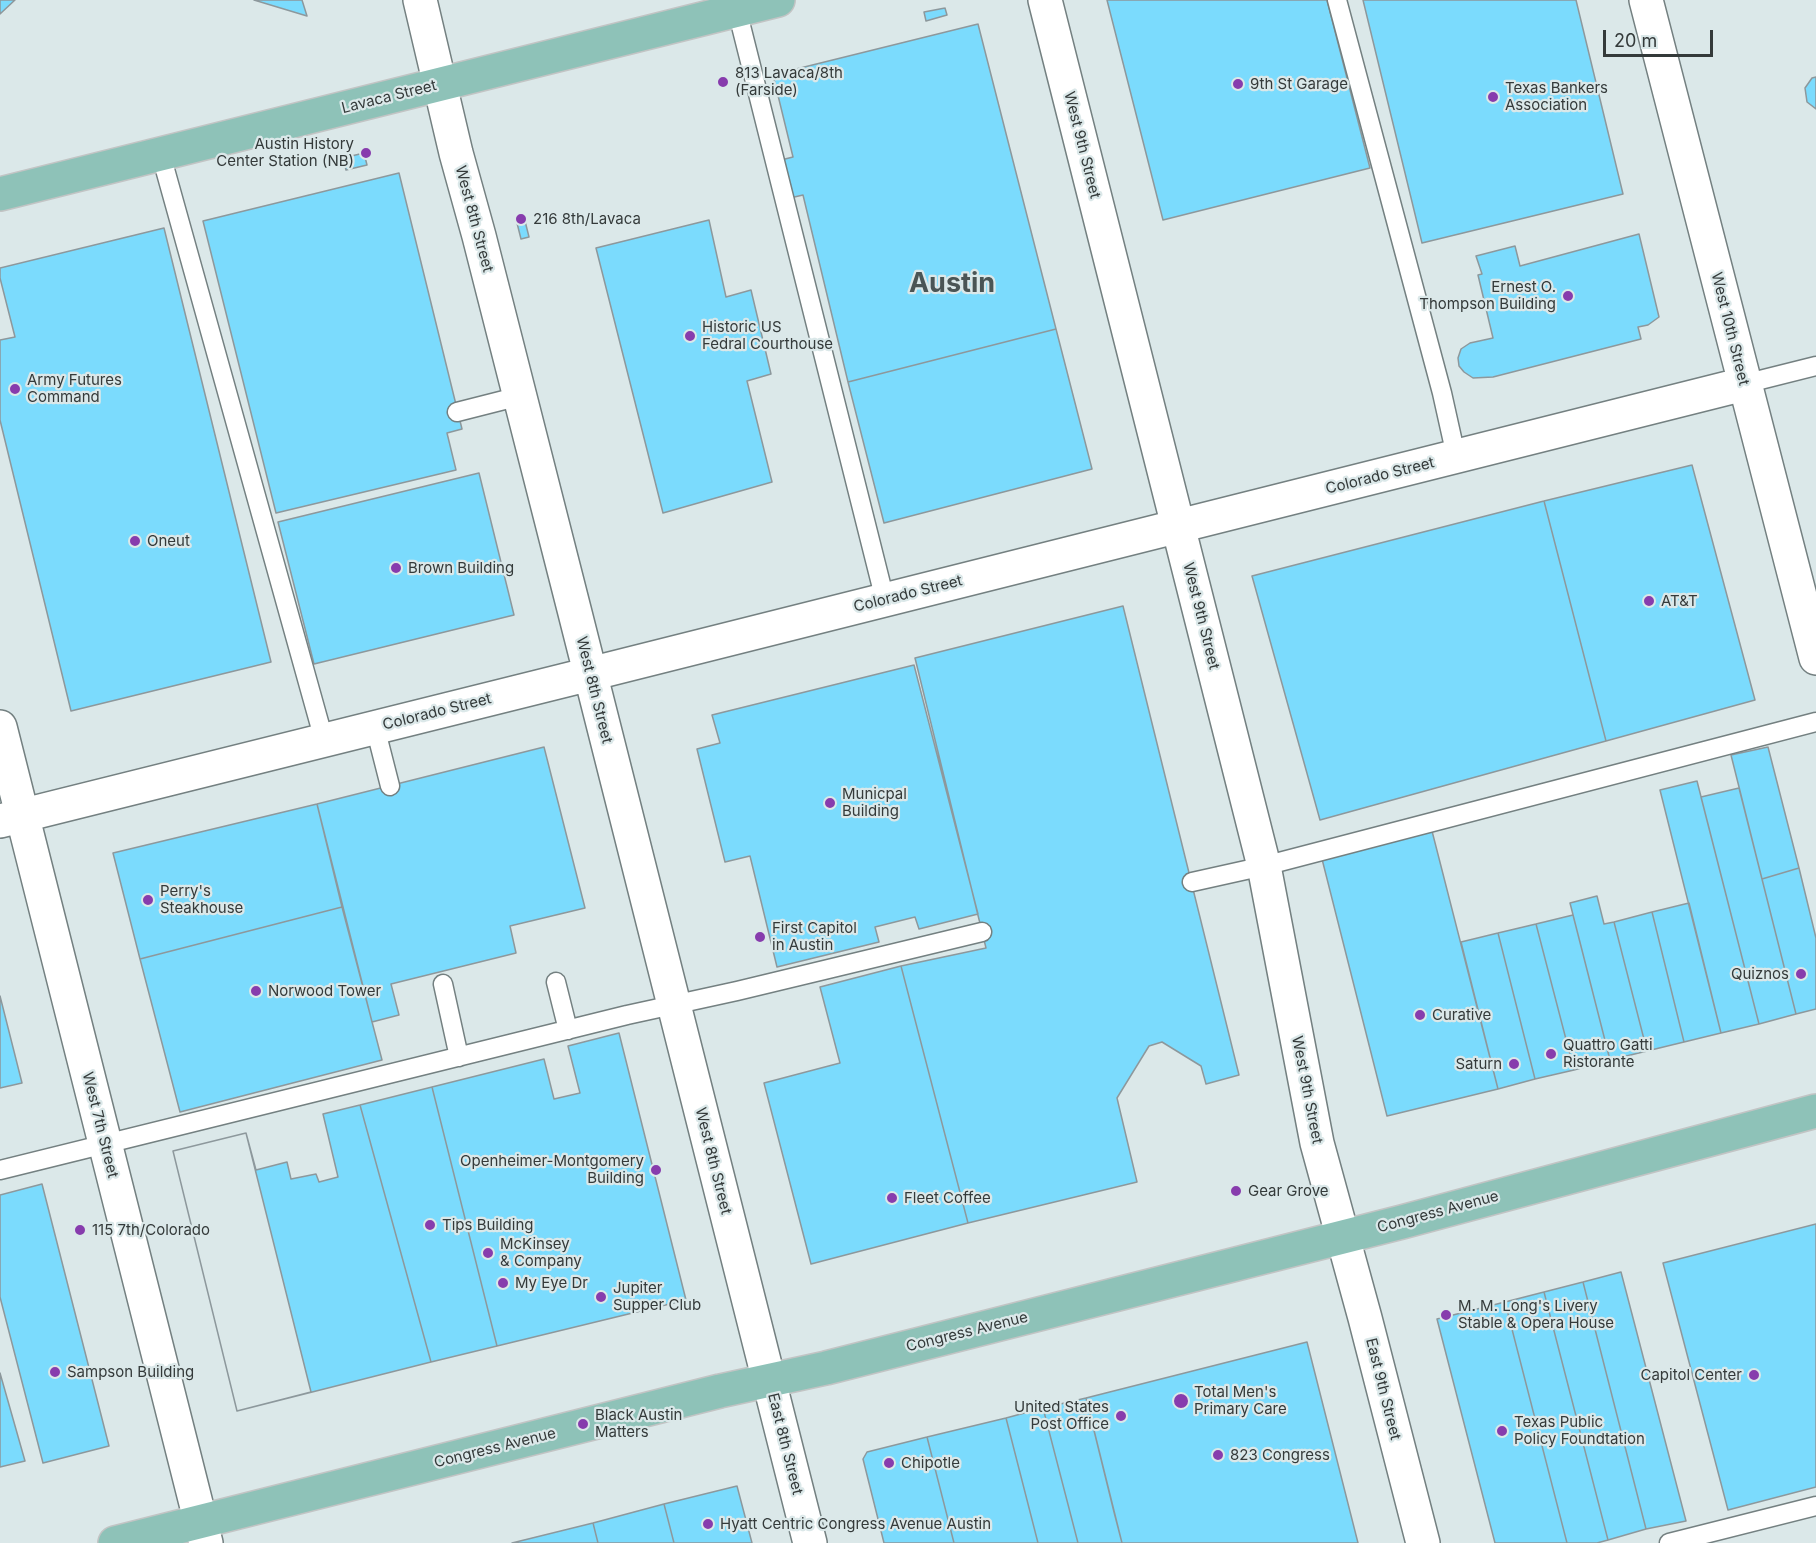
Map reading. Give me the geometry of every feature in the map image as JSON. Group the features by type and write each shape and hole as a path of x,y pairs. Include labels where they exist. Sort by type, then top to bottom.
{"main road":[{"name":"Lavaca Street","path":"0,194 441,84 736,5 778,0"},
{"name":"Congress Avenue","path":"116,1543 204,1532 720,1391 825,1368 1342,1236 1816,1111"}],"street":[{"name":"West 8th Street","path":"420,0 456,153 520,396 768,1381"},
{"name":"West 9th Street","path":"1045,0 1264,866 1317,1143 1342,1236"},
{"name":"West 10th Street","path":"1646,0 1816,658"},
{"name":"Colorado Street","path":"11,818 1744,384"},
{"name":"West 7th Street","path":"0,727 11,818 104,1143 204,1532"},
{"name":"East 9th Street","path":"1342,1236 1423,1543"},
{"name":"East 8th Street","path":"768,1381 810,1543"}],"lane":[{"path":"1337,0 1439,381 1456,456"},
{"path":"736,5 885,600"},
{"path":"161,154 324,740"},
{"name":"Colorado Street","path":"1744,384 1816,366"},
{"path":"457,411 520,396"},
{"path":"1192,882 1264,866 1816,722"},
{"path":"375,727 390,786"},
{"path":"0,1170 568,1030 982,932"},
{"path":"556,982 568,1030"},
{"path":"443,984 459,1057"},
{"path":"1669,1543 1816,1506"}],"building":[{"path":"0,0 15,0 0,14"},
{"path":"254,0 302,0 307,16"},
{"name":"9th St Garage","path":"1107,0 1327,0 1370,168 1163,220"},
{"name":"Texas Bankers Association","path":"1363,0 1576,0 1623,194 1422,243"},
{"path":"945,8 947,15 926,21 924,12"},
{"path":"978,24 1056,329 848,382 803,195 790,198 781,160 793,157 774,79 776,74"},
{"path":"1816,77 1816,109 1807,102 1805,88 1812,78"},
{"path":"364,153 367,165 346,170 343,158"},
{"path":"399,173 462,429 447,433 456,470 276,513 203,221"},
{"name":"Historic US Fedral Courthouse","path":"709,220 726,297 751,290 771,374 747,381 772,482 663,513 596,248"},
{"path":"525,221 529,237 521,239 517,223"},
{"name":"Oneut","path":"164,228 271,662 71,711 0,420 0,340 15,337 0,278 0,268"},
{"name":"Ernest O. Thompson Building","path":"1639,234 1659,317 1648,325 1638,327 1641,339 1493,377 1473,378 1459,366 1458,358 1461,349 1470,343 1493,338 1478,275 1482,274 1476,256 1515,246 1520,266"},
{"path":"1056,329 1092,469 884,523 848,382"},
{"name":"AT&T","path":"1692,465 1755,700 1606,741 1544,501"},
{"name":"Brown Building","path":"479,473 514,615 314,664 278,522"},
{"path":"1544,501 1606,741 1320,820 1252,576"},
{"path":"1123,606 1239,1075 1206,1084 1201,1066 1162,1042 1149,1046 1117,1098 1137,1182 968,1223 901,966 986,948 915,658"},
{"name":"Municpal Building","path":"914,665 978,914 919,929 915,917 875,927 879,942 777,967 750,856 725,862 697,749 720,743 712,715"},
{"path":"544,747 585,908 510,926 516,953 391,984 399,1015 372,1022 317,804"},
{"path":"1768,747 1799,868 1762,879 1731,755"},
{"path":"1697,781 1759,1024 1721,1033 1660,790"},
{"path":"1739,788 1796,1014 1759,1024 1701,797"},
{"path":"317,804 342,907 140,959 113,853"},
{"name":"Curative","path":"1432,831 1498,1089 1387,1116 1322,859"},
{"name":"Quiznos","path":"1799,868 1816,938 1816,1009 1796,1014 1762,879"},
{"path":"1597,896 1604,924 1614,922 1647,1051 1610,1060 1570,903"},
{"path":"1689,903 1721,1033 1684,1042 1652,912"},
{"name":"Norwood Tower","path":"342,907 382,1060 180,1112 140,959"},
{"path":"1652,912 1684,1042 1647,1051 1614,922"},
{"path":"1573,915 1610,1060 1574,1070 1536,924"},
{"path":"1536,924 1574,1070 1535,1079 1498,933"},
{"path":"1498,933 1535,1079 1498,1089 1461,942"},
{"path":"901,966 968,1223 811,1264 764,1083 840,1063 820,987"},
{"path":"0,996 22,1083 0,1088"},
{"path":"619,1033 686,1300 497,1346 432,1087 544,1059 554,1099 580,1093 568,1046"},
{"name":"Tips Building","path":"432,1087 497,1346 431,1362 360,1105"},
{"path":"360,1105 431,1362 237,1411 173,1151 246,1133 256,1170 287,1162 291,1179 316,1174 319,1182 338,1177 323,1114"},
{"path":"246,1133 311,1392 237,1411 173,1151"},
{"name":"Sampson Building","path":"42,1184 109,1446 43,1463 0,1297 0,1195"},
{"name":"Capitol Center","path":"1816,1224 1816,1487 1728,1510 1663,1263"},
{"path":"1621,1272 1686,1521 1646,1529 1583,1282"},
{"path":"1583,1282 1646,1529 1608,1540 1544,1292"},
{"path":"1544,1292 1608,1540 1597,1543 1567,1543 1505,1302"},
{"name":"Texas Public Policy Foundtation","path":"1505,1302 1567,1543 1495,1543 1437,1319"},
{"name":"823 Congress","path":"1307,1342 1358,1543 1122,1543 1086,1398"},
{"path":"0,1373 25,1461 0,1467"},
{"path":"1086,1398 1122,1543 1078,1543 1043,1408"},
{"path":"1043,1408 1078,1543 1038,1543 1006,1418"},
{"path":"1006,1418 1038,1543 954,1543 927,1437"},
{"path":"927,1437 954,1543 884,1543 863,1459 867,1452"},
{"name":"Hyatt Centric Congress Avenue Austin","path":"737,1486 752,1543 674,1543 664,1504"},
{"path":"664,1504 674,1543 598,1543 593,1523"},
{"path":"593,1523 598,1543 512,1543"}],"place":[{"name":"813 Lavaca/8th (Farside)","path":"723,82"},
{"name":"9th St Garage","path":"1238,84"},
{"name":"Texas Bankers Association","path":"1493,97"},
{"name":"Austin History Center Station (NB)","path":"366,153"},
{"name":"216 8th/Lavaca","path":"521,219"},
{"name":"Ernest O. Thompson Building","path":"1568,296"},
{"name":"Historic US Fedral Courthouse","path":"690,336"},
{"name":"Army Futures Command","path":"15,389"},
{"name":"Oneut","path":"135,541"},
{"name":"Brown Building","path":"396,568"},
{"name":"AT&T","path":"1649,601"},
{"name":"Municpal Building","path":"830,803"},
{"name":"Perry's Steakhouse","path":"148,900"},
{"name":"First Capitol in Austin","path":"760,937"},
{"name":"Quiznos","path":"1801,974"},
{"name":"Norwood Tower","path":"256,991"},
{"name":"Curative","path":"1420,1015"},
{"name":"Quattro Gatti Ristorante","path":"1551,1054"},
{"name":"Saturn","path":"1514,1064"},
{"name":"Openheimer-Montgomery Building","path":"656,1170"},
{"name":"Gear Grove","path":"1236,1191"},
{"name":"Fleet Coffee","path":"892,1198"},
{"name":"Tips Building","path":"430,1225"},
{"name":"115 7th/Colorado","path":"80,1230"},
{"name":"McKinsey & Company","path":"488,1253"},
{"name":"My Eye Dr","path":"503,1283"},
{"name":"Jupiter Supper Club","path":"601,1297"},
{"name":"M. M. Long's Livery Stable & Opera House","path":"1446,1315"},
{"name":"Sampson Building","path":"55,1372"},
{"name":"Capitol Center","path":"1754,1375"},
{"name":"Total Men's Primary Care","path":"1181,1401"},
{"name":"United States Post Office","path":"1121,1416"},
{"name":"Black Austin Matters","path":"583,1424"},
{"name":"Texas Public Policy Foundtation","path":"1502,1431"},
{"name":"823 Congress","path":"1218,1455"},
{"name":"Chipotle","path":"889,1463"},
{"name":"Hyatt Centric Congress Avenue Austin","path":"708,1524"}],"district":[{"name":"Austin","path":"952,284"}]}
